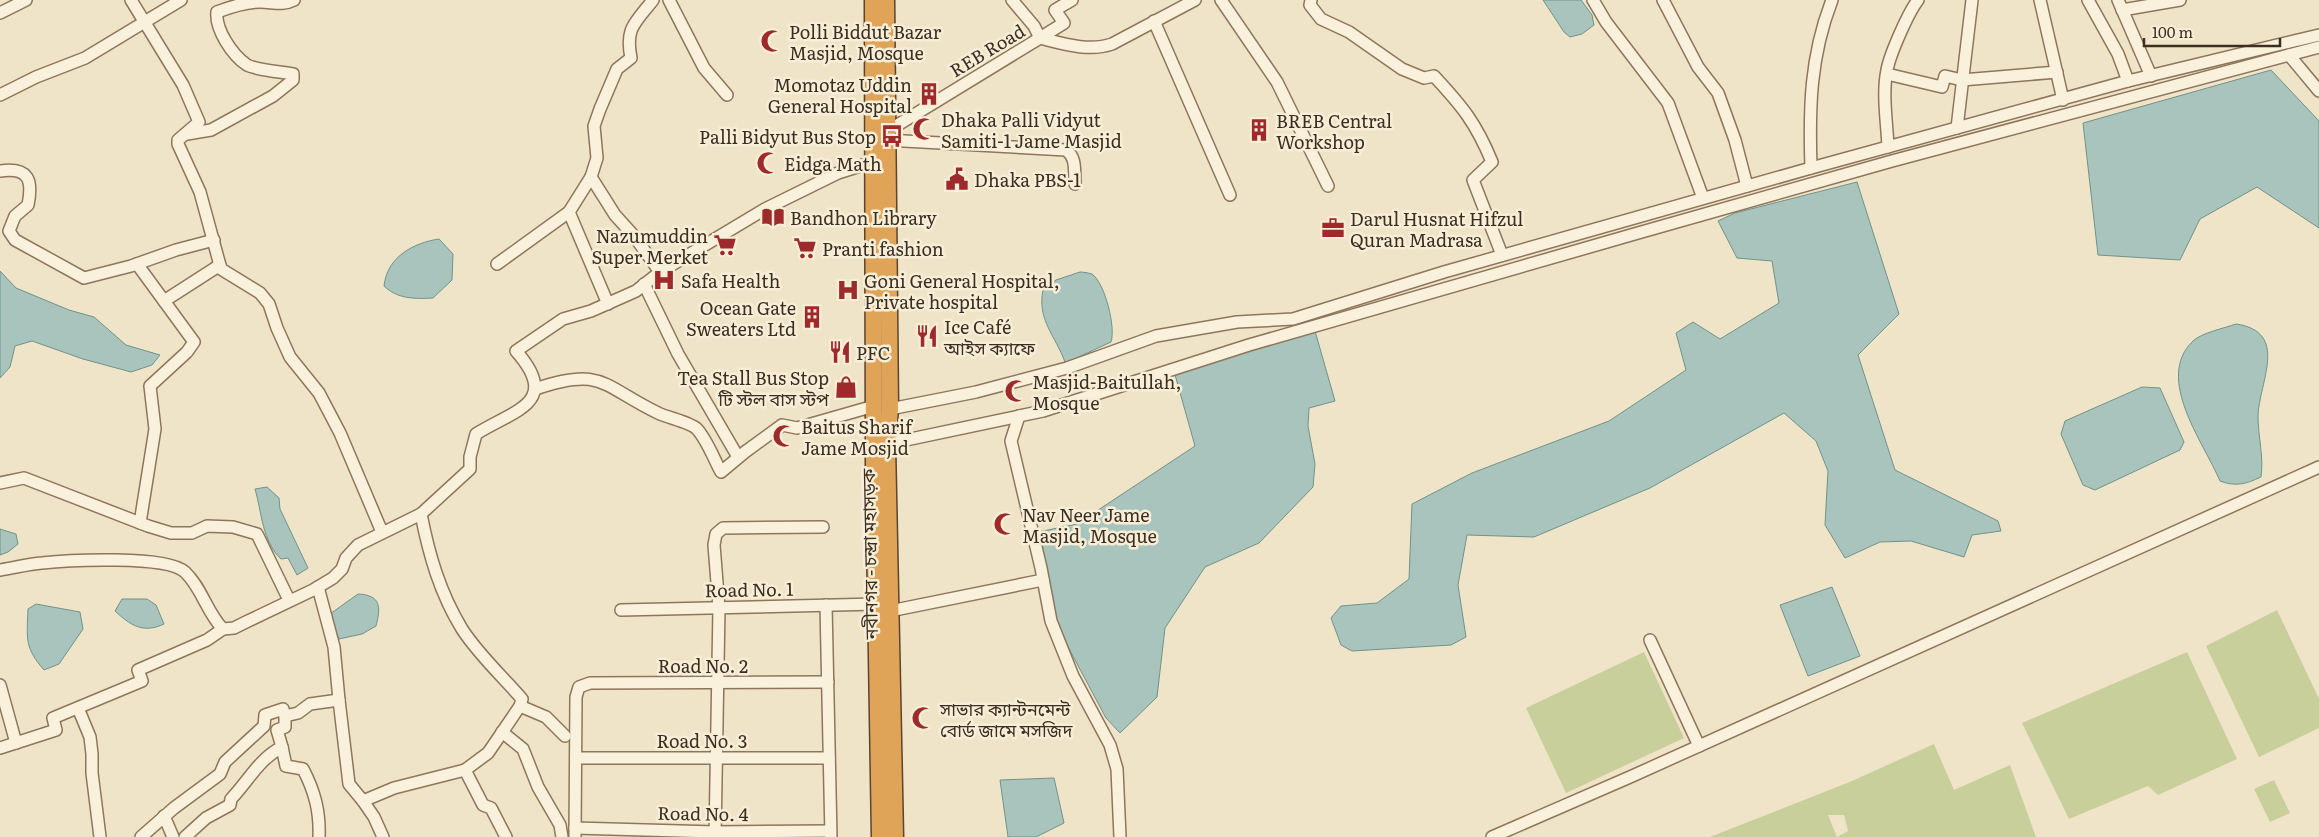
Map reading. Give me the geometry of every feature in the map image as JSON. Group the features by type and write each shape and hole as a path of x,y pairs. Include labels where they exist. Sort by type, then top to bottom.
{"highway":[{"name":"নবীনগর - চন্দ্রা মহাসড়ক","path":"873,0 873,162 882,407 887,444 880,837"},
{"name":"নবীনগর - চন্দ্রা মহাসড়ক","path":"886,0 882,407 884,608 895,837"}],"street":[{"path":"0,13 26,0"},
{"path":"131,0 183,85 199,122 178,140 178,144 200,192 221,269 260,293 269,304 290,357 319,393 340,433 382,532"},
{"path":"0,96 36,77 85,58 181,0"},
{"path":"187,134 212,130 273,96 293,80 293,74 248,65 231,48 216,21 217,12 231,7 258,2 284,5 294,0"},
{"path":"496,264 569,212 592,178 597,158 594,126 617,69 632,58 628,42 631,28 653,0"},
{"path":"669,0 704,68 727,95"},
{"path":"1012,0 1034,26 1040,38 1064,23 1055,10 1072,0"},
{"name":"REB Road","path":"886,136 1040,38 1074,46 1099,49 1195,0"},
{"path":"1220,0 1277,82 1328,186"},
{"path":"1312,0 1310,5 1321,19 1349,32 1402,69 1424,78 1434,76 1463,107 1480,133 1492,162 1473,180 1502,255"},
{"path":"1593,0 1606,22 1668,103 1703,198"},
{"path":"1663,0 1698,67 1718,93 1735,140 1747,186"},
{"path":"1811,168 1810,91 1821,29 1832,0"},
{"path":"1888,147 1887,74 1909,11 1918,0"},
{"path":"1957,128 1972,0"},
{"path":"2040,0 2063,100"},
{"path":"2088,0 2118,54 2128,82"},
{"path":"2151,76 2120,5 2180,0"},
{"path":"1154,21 1230,195"},
{"path":"535,389 559,380 580,377 596,379 658,413 696,428 721,472 738,457 782,425 797,428 882,407 976,392 1067,368 1156,336 1237,322 1293,319 1502,255 1811,168 2128,82 2319,35"},
{"path":"887,444 1043,411 1249,345 1638,233 1892,161 2319,47"},
{"path":"2289,55 2319,91"},
{"path":"1887,74 1942,87 1945,76 1962,80 2056,72"},
{"path":"886,136 1066,150 1071,154 1074,161 1074,184"},
{"path":"0,748 56,730 53,718 142,681 138,670 207,640 224,629 234,628 333,578 342,569 346,558 358,545 421,514 470,469 470,457 476,434 525,407 535,392 535,381 516,351 563,319 608,304 644,284 660,272 765,209 838,173 873,162"},
{"path":"0,171 16,170 24,173 31,185 28,205 14,216 9,231 15,240 84,278 214,240"},
{"path":"592,178 615,215 634,236 660,272"},
{"path":"569,212 608,304"},
{"path":"137,264 194,342 187,352 150,386 155,429 140,523"},
{"path":"164,301 220,264"},
{"path":"644,284 678,354 738,457"},
{"path":"1019,416 1010,441 1051,620 1070,668 1110,745 1117,768 1120,837"},
{"path":"1492,837 2319,467"},
{"path":"0,483 24,478 140,523 171,532 192,533 207,526 233,527 257,534 289,600"},
{"path":"363,801 394,788 465,770 488,753 520,706 522,699 463,630 444,596 429,555 421,514"},
{"path":"715,834 719,608 714,545 716,534 723,528 823,527"},
{"path":"0,570 41,563 80,560 168,564 184,571 196,587 216,622 224,629"},
{"name":"Road No. 1","path":"621,610 826,605 884,608 1043,580"},
{"path":"318,587 334,647 349,784 374,817 383,837"},
{"path":"826,605 831,834"},
{"path":"1650,640 1698,746"},
{"name":"Road No. 2","path":"576,758 576,697 579,687 590,683 828,682"},
{"path":"0,684 16,743"},
{"path":"285,716 298,713 310,704 340,700"},
{"path":"520,706 546,717 565,736"},
{"path":"78,708 91,745 92,773 100,837"},
{"path":"141,837 164,816 220,774 225,762 264,726 265,715 283,709 285,727 277,730 286,766 303,770 314,791 320,818 319,837"},
{"path":"502,732 523,749 538,787 560,825 562,837"},
{"path":"185,837 206,818 230,805 231,799 258,765 270,754 282,747"},
{"path":"575,833 576,758"},
{"name":"Road No. 3","path":"576,758 829,758"},
{"path":"465,770 484,805 491,808 506,837"},
{"path":"164,816 173,837"},
{"name":"Road No. 4","path":"575,833 831,834"}],"green space":[{"path":"2277,610 2319,699 2319,728 2259,757 2206,646"},
{"path":"1644,652 1684,738 1566,793 1526,708"},
{"path":"2187,652 2237,759 2158,795 2148,786 2069,819 2022,723"},
{"path":"1934,744 1954,790 2010,765 2036,837 1837,837 1710,837 1852,781","holes":["1828,815 1844,815 1848,831 1837,837"]},
{"path":"2274,780 2290,813 2270,822 2254,789"}],"water":[{"path":"1543,0 1581,0 1592,15 1594,25 1582,34 1570,37 1564,32"},
{"path":"2271,70 2319,121 2319,228 2257,187 2200,219 2180,260 2098,255 2083,123"},
{"path":"1857,182 1899,314 1858,355 1895,470 1998,521 2001,531 1972,535 1964,557 1911,541 1880,542 1845,558 1825,525 1828,471 1816,441 1784,413 1650,488 1534,537 1467,535 1458,585 1466,637 1451,645 1352,651 1341,645 1331,618 1341,606 1377,603 1409,579 1412,504 1472,473 1609,421 1686,370 1676,333 1693,322 1720,339 1779,303 1772,261 1737,258 1718,221 1735,213"},
{"path":"439,239 453,254 452,280 433,298 400,296 384,286 390,267 403,253 420,244"},
{"path":"0,271 16,288 69,310 94,317 126,345 160,355 152,365 131,372 83,359 32,341 15,346 10,367 0,378"},
{"path":"1080,272 1092,274 1101,286 1111,317 1111,342 1065,362 1042,310 1043,290 1056,280"},
{"path":"1313,324 1335,401 1309,408 1308,426 1315,464 1313,487 1259,543 1205,567 1165,628 1157,697 1120,733 1106,718 1059,630 1038,532 1077,524 1195,446 1172,364"},
{"path":"2236,324 2252,329 2262,337 2267,348 2268,360 2258,416 2262,462 2261,477 2246,483 2236,484 2220,481 2186,411 2180,392 2179,373 2182,356 2193,341 2207,333"},
{"path":"2142,387 2160,388 2184,442 2180,450 2095,490 2083,485 2061,434 2065,421"},
{"path":"267,487 279,498 280,509 308,568 297,575 288,558 281,559 275,552 266,535 255,489"},
{"path":"0,529 16,534 18,544 8,552 0,555"},
{"path":"1832,587 1860,656 1808,676 1780,605"},
{"path":"358,594 371,597 378,603 379,613 376,626 362,634 339,639 331,622 330,614"},
{"path":"122,599 147,599 156,605 164,624 143,628 132,624 115,611"},
{"path":"36,604 80,612 83,629 59,664 44,670 33,655 28,642 28,609"},
{"path":"1054,778 1064,823 1036,837 1008,837 1000,780"}],"place":[{"name":"Polli Biddut Bazar Masjid, Mosque","path":"772,41"},
{"name":"Momotaz Uddin General Hospital","path":"929,94"},
{"name":"Dhaka Palli Vidyut Samiti-1 Jame Masjid","path":"924,129"},
{"name":"BREB Central Workshop","path":"1259,130"},
{"name":"Palli Bidyut Bus Stop","path":"892,136"},
{"name":"Eidga Math","path":"768,163"},
{"name":"Dhaka PBS-1","path":"957,179"},
{"name":"Bandhon Library","path":"773,217"},
{"name":"Darul Husnat Hifzul Quran Madrasa","path":"1333,228"},
{"name":"Nazumuddin Super Merket","path":"725,245"},
{"name":"Pranti fashion","path":"805,248"},
{"name":"Safa Health","path":"664,280"},
{"name":"Goni General Hospital, Private hospital","path":"848,290"},
{"name":"Ocean Gate Sweaters Ltd","path":"812,317"},
{"name":"Ice Café আইস ক্যাফে","path":"927,336"},
{"name":"PFC","path":"840,352"},
{"name":"Tea Stall Bus Stop টি স্টল বাস স্টপ","path":"846,387"},
{"name":"Masjid-Baitullah, Mosque","path":"1016,391"},
{"name":"Baitus Sharif Jame Mosjid","path":"784,436"},
{"name":"Nav Neer Jame Masjid, Mosque","path":"1005,524"},
{"name":"সাভার ক্যান্টনমেন্ট বোর্ড জামে মসজিদ","path":"923,718"}]}
